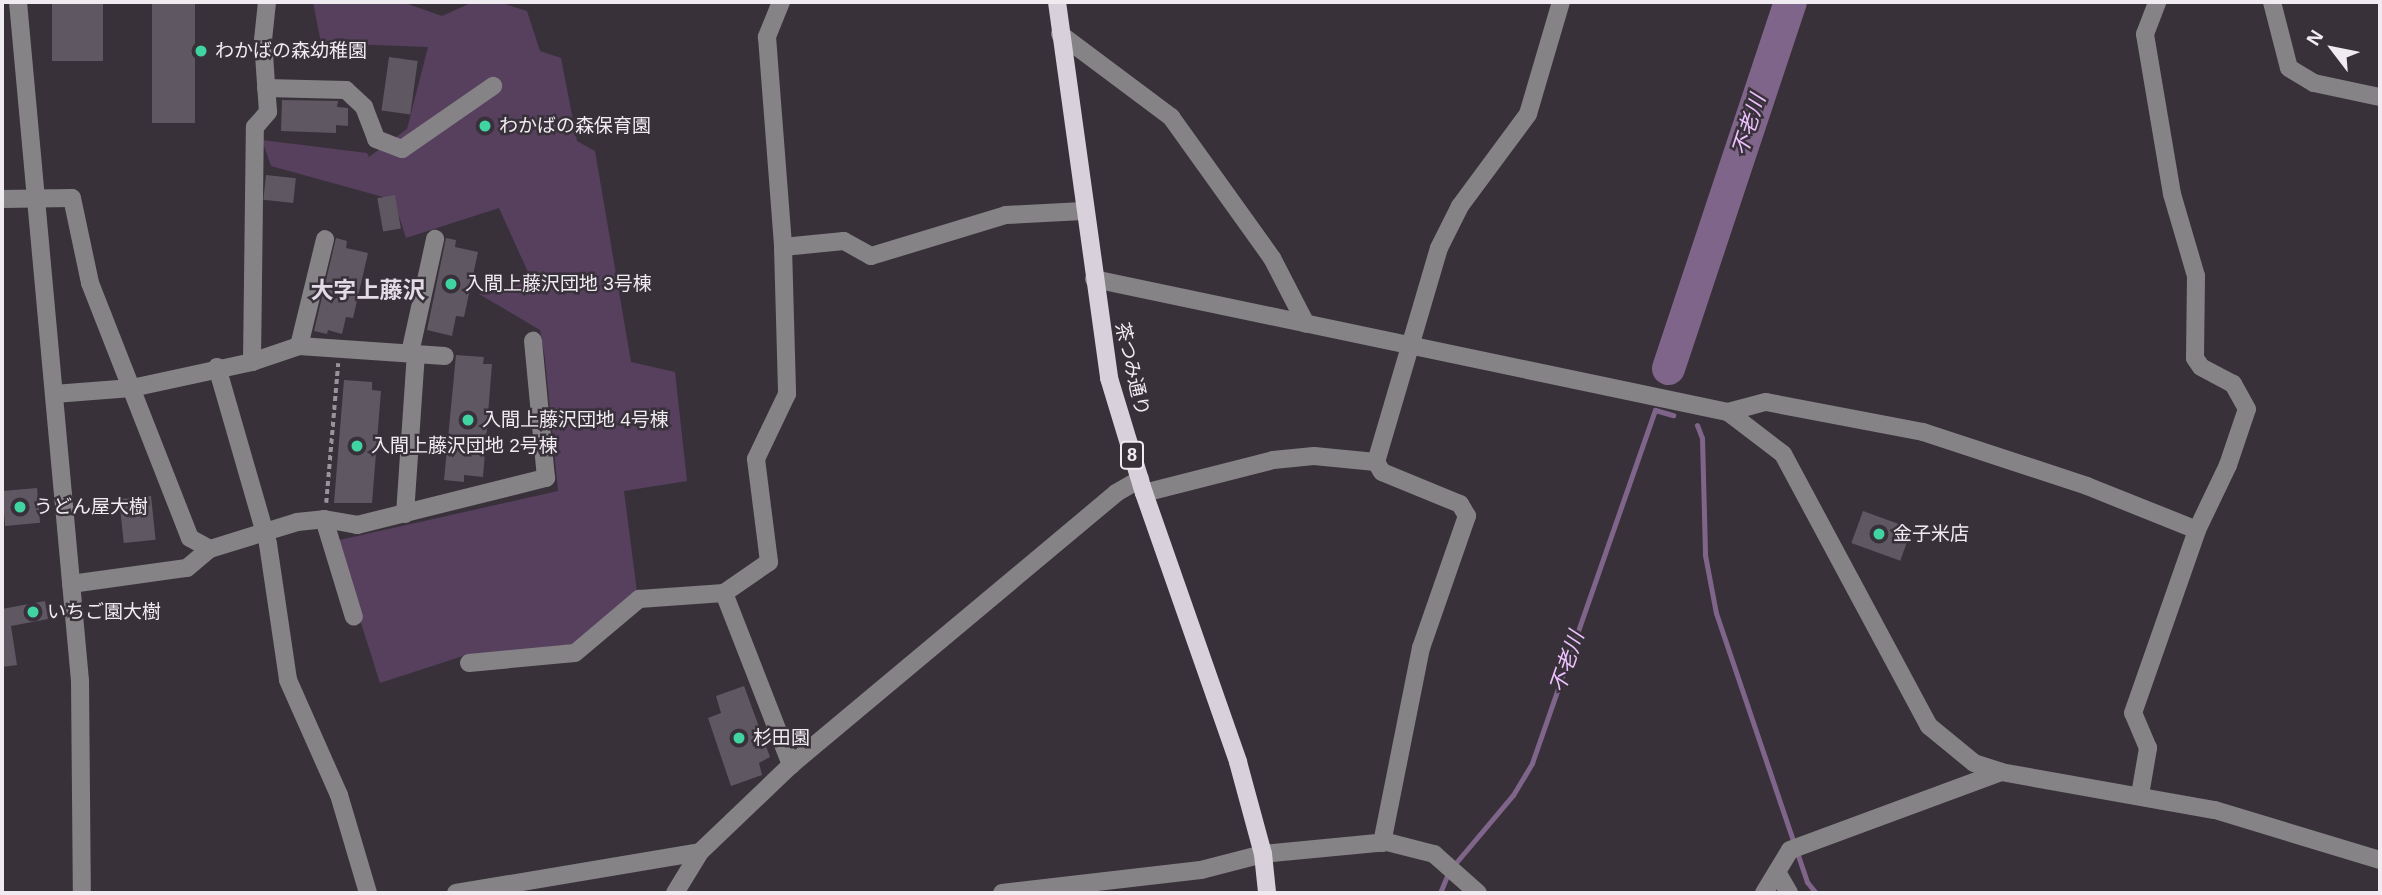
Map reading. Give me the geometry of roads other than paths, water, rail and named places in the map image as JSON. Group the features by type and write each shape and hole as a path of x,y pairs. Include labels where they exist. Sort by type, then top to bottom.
{"main road":[{"name":"茶つみ通り","path":"1057,2 1083,211 1109,378 1142,486 1238,762 1263,854 1267,893"}],"street":[{"path":"18,2 80,681 82,893"},
{"path":"253,362 256,127 268,112 267,2"},
{"path":"469,663 575,653 639,599 724,593 769,562 756,459 788,394 783,247 767,37 781,2"},
{"path":"1382,843 1421,648 1467,516 1460,505 1382,472 1376,462 1408,344 1448,227 1528,114 1561,2"},
{"path":"2140,794 2148,748 2133,713 2197,530 2228,466 2247,409 2233,384 2201,367 2195,358 2196,276 2172,194 2146,34 2157,2"},
{"path":"2272,2 2289,68 2314,83 2380,97"},
{"path":"1060,34 1171,117 1272,258 1306,324"},
{"path":"266,88 345,90 364,107 376,139 402,149 493,86"},
{"path":"2,199 72,198 90,283 190,538 210,549"},
{"path":"783,247 844,241 871,256 950,228 1006,215 1083,211"},
{"path":"299,346 325,239"},
{"path":"405,513 413,353 435,239"},
{"path":"1094,279 1727,412 1783,454 1929,726 1974,763 2001,772 2140,794 2215,810 2380,860"},
{"path":"71,584 187,568 210,549 296,522 324,519 357,525 546,478 533,341"},
{"path":"54,394 132,388 216,367 253,362 299,346 445,356"},
{"path":"216,367 266,533 288,680 339,795 368,893"},
{"path":"1727,412 1766,402 1923,432 2087,486 2197,530"},
{"path":"675,893 700,852 791,765 1116,493 1273,460 1314,456 1376,462"},
{"path":"324,519 354,617"},
{"path":"724,593 791,765"},
{"path":"1764,893 1796,848 2001,772"},
{"path":"1002,893 1201,870 1263,854 1382,843 1434,854 1462,875 1478,893"},
{"path":"456,893 700,852"},
{"path":"1777,872 1789,893"}],"waterway":[{"name":"不老川","path":"1668,368 1790,2"},
{"name":"不老川","path":"1454,865 1513,795 1532,763 1655,410 1673,415"},
{"path":"1697,425 1702,438 1705,555 1716,613 1807,882 1816,893"},
{"name":"不老川","path":"1440,893 1448,873"}],"place":[{"name":"わかばの森幼稚園","path":"201,51"},
{"name":"わかばの森保育園","path":"485,126"},
{"name":"入間上藤沢団地 3号棟","path":"451,284"},
{"name":"入間上藤沢団地 4号棟","path":"468,420"},
{"name":"入間上藤沢団地 2号棟","path":"357,446"},
{"name":"うどん屋大樹","path":"20,507"},
{"name":"金子米店","path":"1879,534"},
{"name":"いちご園大樹","path":"33,612"},
{"name":"杉田園","path":"739,738"}],"district":[{"name":"大字上藤沢","path":"368,290"}]}
